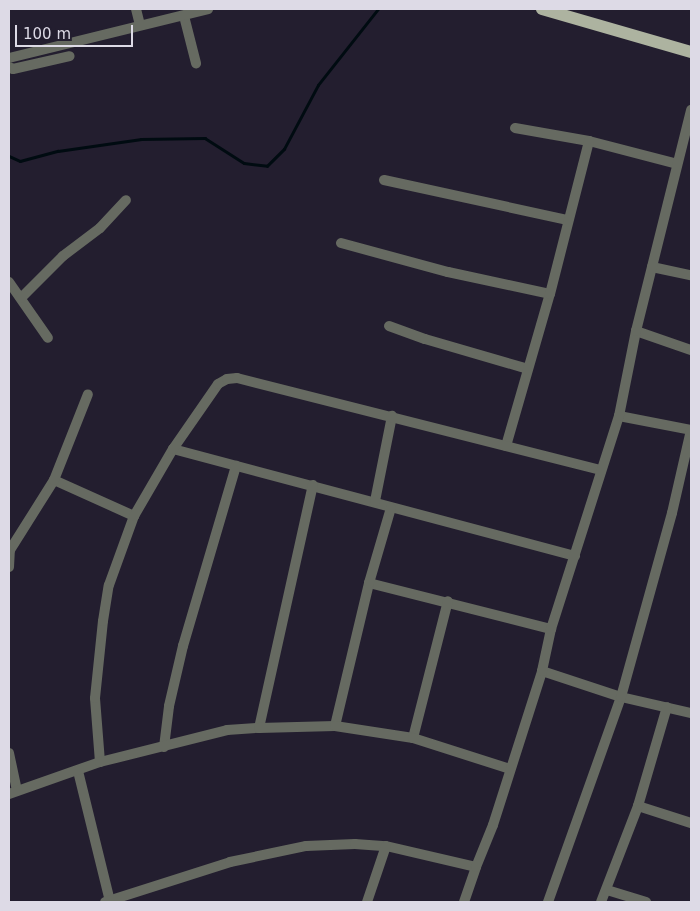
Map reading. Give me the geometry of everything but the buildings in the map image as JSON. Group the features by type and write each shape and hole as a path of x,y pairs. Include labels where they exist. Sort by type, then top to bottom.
{"main road":[{"path":"542,9 570,12 691,52"}],"street":[{"path":"136,9 140,25"},
{"path":"9,58 208,9"},
{"path":"184,16 196,63"},
{"path":"9,67 13,69 70,56"},
{"path":"464,902 493,825 542,671 551,629 619,416 636,331 691,110"},
{"path":"516,128 589,142 678,164"},
{"path":"506,446 550,294 567,220 589,142"},
{"path":"384,180 567,220"},
{"path":"21,298 63,256 100,228 126,200"},
{"path":"341,244 448,272 550,294"},
{"path":"652,267 691,275"},
{"path":"9,282 48,338"},
{"path":"389,326 425,339 528,369"},
{"path":"636,331 691,350"},
{"path":"100,762 95,698 103,621 109,585 134,516 173,449 218,384 227,379 237,378 601,470"},
{"path":"9,567 10,550 54,480 88,394"},
{"path":"375,502 392,416"},
{"path":"548,902 620,697 672,513 691,430 619,416"},
{"path":"173,449 575,556"},
{"path":"164,747 169,706 183,646 236,466"},
{"path":"54,480 134,516"},
{"path":"259,728 313,486"},
{"path":"335,726 369,582 392,508"},
{"path":"369,582 551,629"},
{"path":"413,738 448,601"},
{"path":"542,671 620,697 691,714"},
{"path":"601,902 638,806 667,707"},
{"path":"9,753 13,792 100,762 227,730 259,728 335,726 413,738 510,769"},
{"path":"78,771 108,901 230,862 306,846 355,844 386,846 476,866"},
{"path":"638,806 691,823"},
{"path":"367,902 386,846"},
{"path":"607,890 646,902"}],"waterway":[{"path":"9,156 20,161 58,151 141,139 205,138 244,163 267,166 284,149 318,85 378,9"}]}
